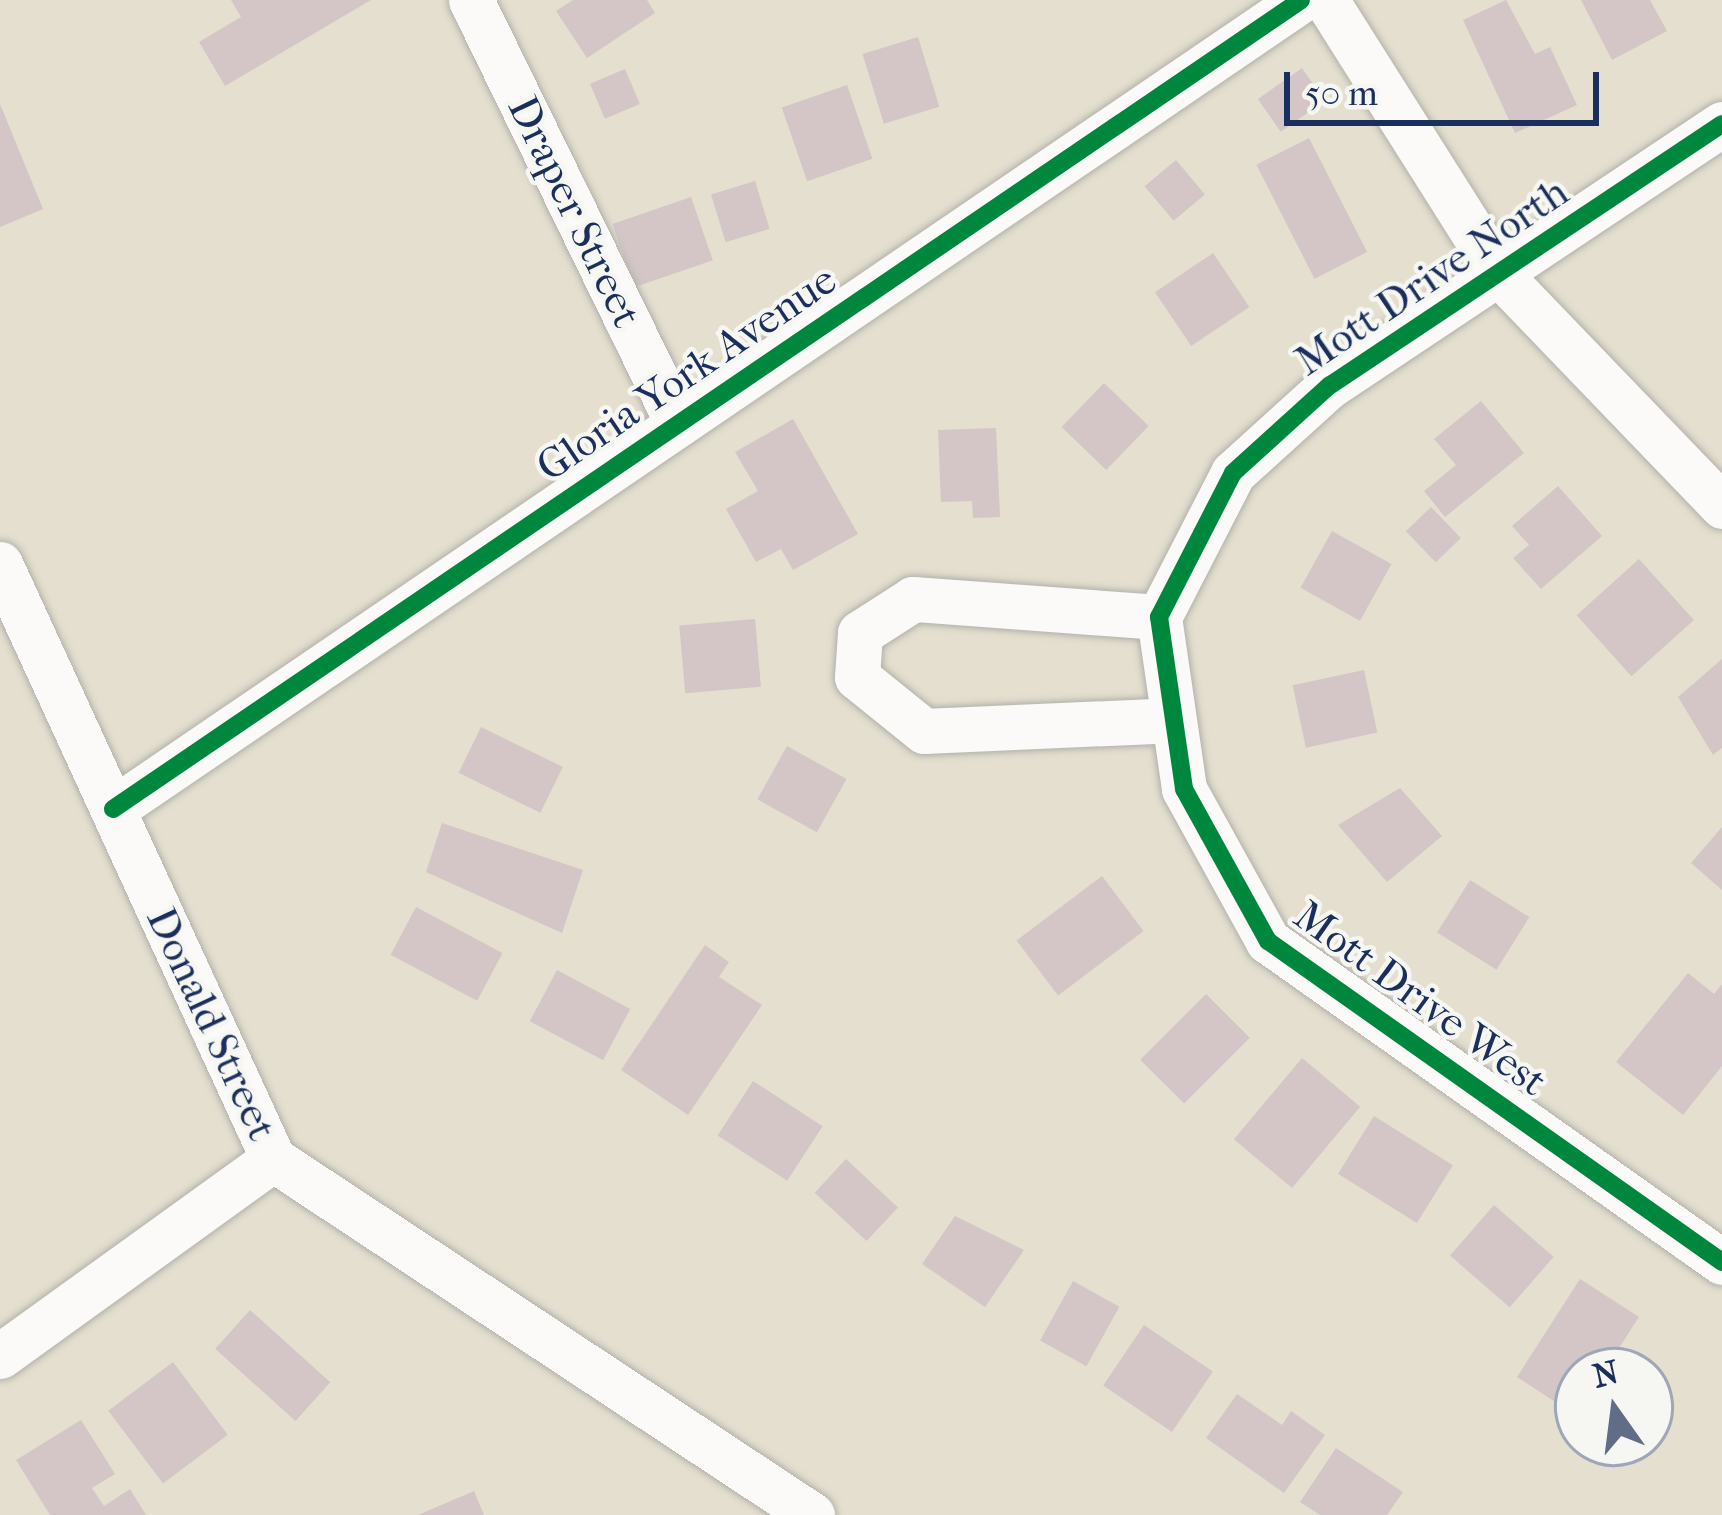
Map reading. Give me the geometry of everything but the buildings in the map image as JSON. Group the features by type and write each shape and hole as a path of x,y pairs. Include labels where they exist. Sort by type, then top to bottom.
{"street":[{"name":"Draper Street","path":"471,0 678,424"},
{"path":"1326,0 1499,274 1722,506"},
{"name":"Gloria York Avenue","path":"112,809 1283,6"},
{"name":"Mott Drive North","path":"1159,617 1233,473 1330,386 1722,124"},
{"name":"Donald Street","path":"0,564 274,1159 812,1515"},
{"path":"914,599 1159,617 1172,720 924,731 857,677 860,632 914,599"},
{"name":"Mott Drive West","path":"1172,720 1184,789 1268,941 1722,1262"},
{"path":"0,1356 274,1159"}],"cycle path":[{"path":"113,809 1301,0"},
{"path":"1722,124 1330,385 1233,473 1159,617 1184,789 1268,941 1722,1262"}]}
